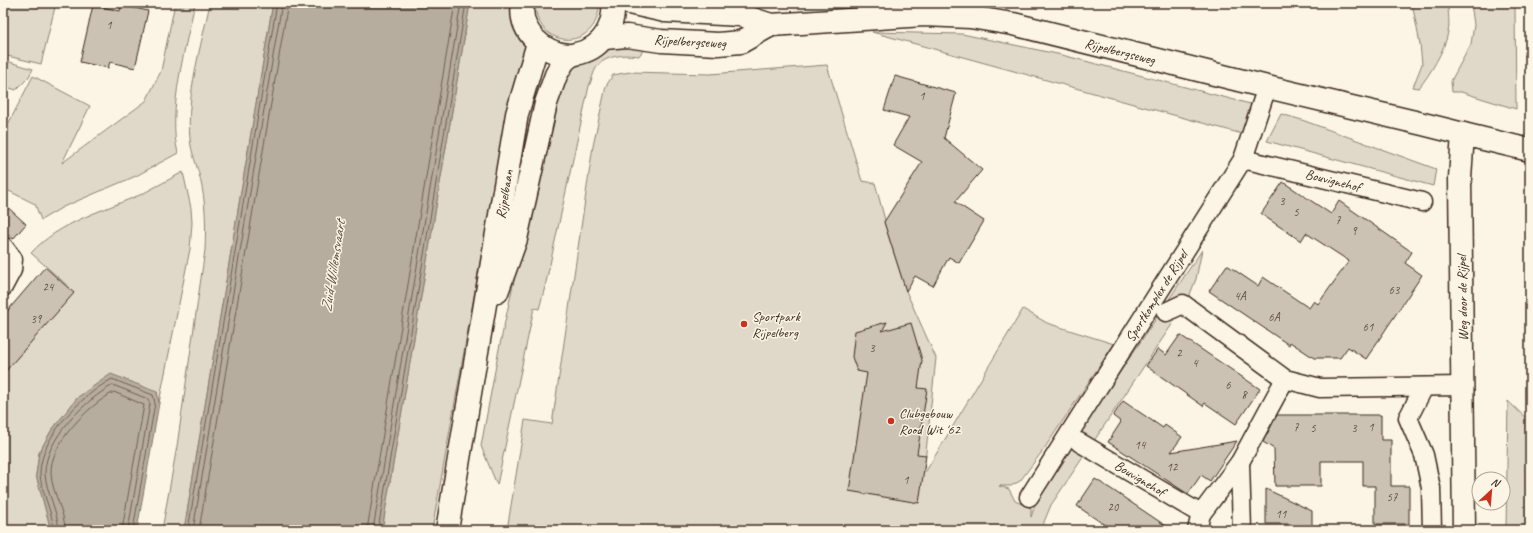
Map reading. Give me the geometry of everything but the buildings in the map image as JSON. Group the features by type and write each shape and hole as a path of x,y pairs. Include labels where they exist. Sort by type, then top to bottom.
{"street":[{"path":"523,3 524,21 530,33 538,43 549,50 570,56 595,46 604,38 611,25 614,12 613,3"},
{"name":"Rijpelbergseweg","path":"629,3 665,11 741,15 772,25 924,14 970,17 1014,24 1464,134"},
{"name":"Rijpelbergseweg","path":"604,38 627,36 661,41 718,44 741,42 772,25"},
{"name":"Rijpelbaan","path":"447,530 517,114 538,43"},
{"name":"Rijpelbaan","path":"478,346 516,239 546,103 556,75 564,61 570,56"},
{"name":"Sportkomplex de Rijpel","path":"1029,497 1243,159 1267,87"},
{"path":"1464,134 1530,150"},
{"name":"Weg door de Rijpel","path":"1464,134 1460,178 1464,530"},
{"name":"Bouvignehof","path":"1243,159 1422,202"},
{"path":"3,287 12,270 8,252"},
{"path":"1166,312 1183,304 1285,379 1320,388 1463,386"},
{"name":"Bouvignehof","path":"1079,442 1199,522 1240,462 1285,379"},
{"path":"1424,387 1408,418 1424,455 1432,488 1432,530"},
{"path":"1240,462 1242,530"}],"shaded area":[{"path":"3,3 56,3 41,64 3,55"},
{"path":"175,3 195,3 176,98 175,136 178,153 136,176 63,207 41,220 35,204 3,188 3,134 33,76 90,106 62,163 146,101 161,71"},
{"path":"210,3 273,3 184,530 162,530 177,446 205,250 203,196 190,139 189,122 195,71"},
{"path":"470,3 513,3 525,47 524,56 509,101 432,530 382,530"},
{"path":"535,3 599,3 597,19 590,30 579,37 568,39 556,37 546,30 538,19"},
{"path":"1412,3 1448,3 1449,26 1444,46 1428,76 1419,88 1413,87 1422,64 1420,44"},
{"path":"1471,3 1515,3 1516,109 1461,92 1452,92 1451,81 1471,44 1474,25"},
{"path":"872,32 962,34 1062,55 1254,105 1246,135"},
{"path":"606,45 647,45 639,56 622,55 604,60 596,68 589,86 545,287 539,309 534,308 497,485 481,446 499,349 551,111 571,62"},
{"path":"3,60 33,69 28,78 16,90 3,86"},
{"name":"Sportpark Rijpelberg","path":"827,65 862,181 875,183 885,220 884,222 906,291 936,358 924,471 926,471 1023,309 1047,323 1114,344 1044,449 1020,481 1011,486 999,486 1009,489 1015,501 1031,508 1031,517 1036,501 1069,448 1202,250 1196,279 1187,302 1051,505 1044,522 1043,530 507,530 525,420 552,424 593,146 606,86 613,75 630,72 710,74"},
{"path":"1281,114 1302,120 1436,169 1433,186 1267,141"},
{"path":"183,172 191,208 192,223 190,249 159,403 157,392 78,397 51,431 39,453 36,475 51,530 3,530 3,363 69,287 31,253 42,242 69,225 142,194"},
{"path":"1508,401 1530,422 1530,530 1506,530 1506,511 1511,511 1511,471 1507,471"}],"water":[{"name":"Zuid-Willemsvaart","path":"273,3 470,3 382,530 184,530"},
{"path":"111,374 157,392 159,403 137,530 51,530 36,475 39,453 51,431 78,397"}],"place":[{"name":"Sportpark Rijpelberg","path":"744,324"},
{"name":"Clubgebouw Rood Wit '62","path":"891,421"}]}
